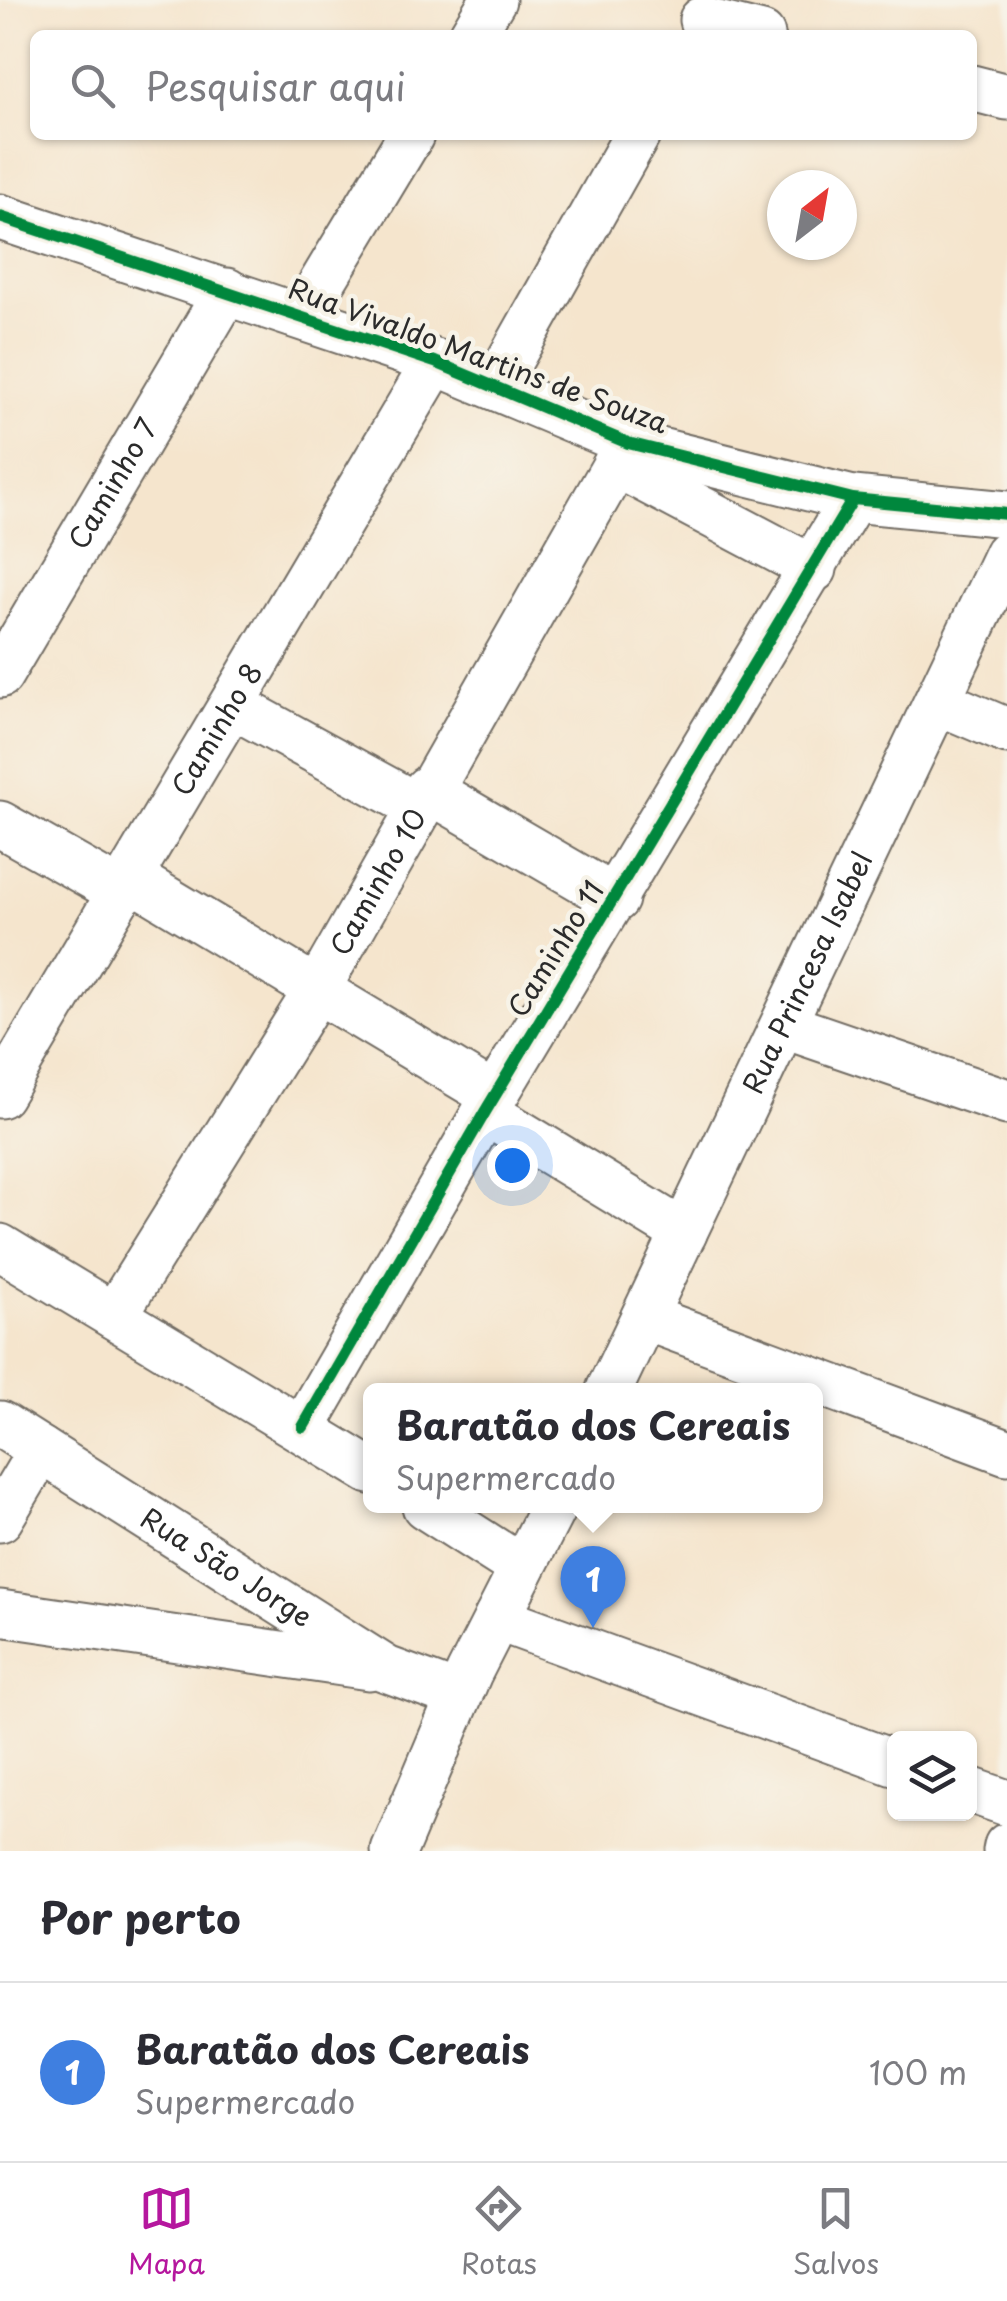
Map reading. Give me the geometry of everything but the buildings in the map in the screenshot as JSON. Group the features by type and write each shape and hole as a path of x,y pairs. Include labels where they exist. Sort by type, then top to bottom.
{"street":[{"path":"475,30 493,0"},
{"path":"707,18 746,30"},
{"path":"977,89 1007,97"},
{"path":"302,316 409,140"},
{"path":"496,385 633,140"},
{"name":"Rua Vivaldo Martins de Souza","path":"5,228 227,292 436,362 496,385 622,453 853,499 1007,514"},
{"name":"Caminho 7","path":"0,675 227,292"},
{"name":"Caminho 8","path":"0,1096 436,362"},
{"path":"622,453 814,569"},
{"name":"Caminho 10","path":"114,1316 315,993 422,798 622,453"},
{"name":"Caminho 11","path":"303,1427 490,1104 853,499"},
{"name":"Rua Princesa Isabel","path":"612,1383 786,1026 1007,554"},
{"path":"939,702 1007,731"},
{"name":"Caminho 11","path":"234,706 616,899"},
{"path":"0,824 127,886 315,993 684,1233"},
{"path":"786,1026 1007,1102"},
{"path":"0,1247 363,1466"},
{"path":"644,1317 821,1383"},
{"path":"823,1384 1007,1452"},
{"name":"Rua São Jorge","path":"0,1424 386,1670 459,1696"},
{"path":"0,1520 41,1450"},
{"path":"435,1513 522,1568"},
{"path":"394,1851 459,1696 550,1513"},
{"path":"0,1613 386,1670"},
{"path":"497,1618 887,1760"},
{"path":"977,1792 1007,1803"}],"cycle path":[{"path":"0,217 435,362 628,443 853,499 1007,514"},
{"path":"303,1427 485,1112 853,499"}],"place":[{"name":"Baratão dos Cereais","path":"593,1628"}]}
